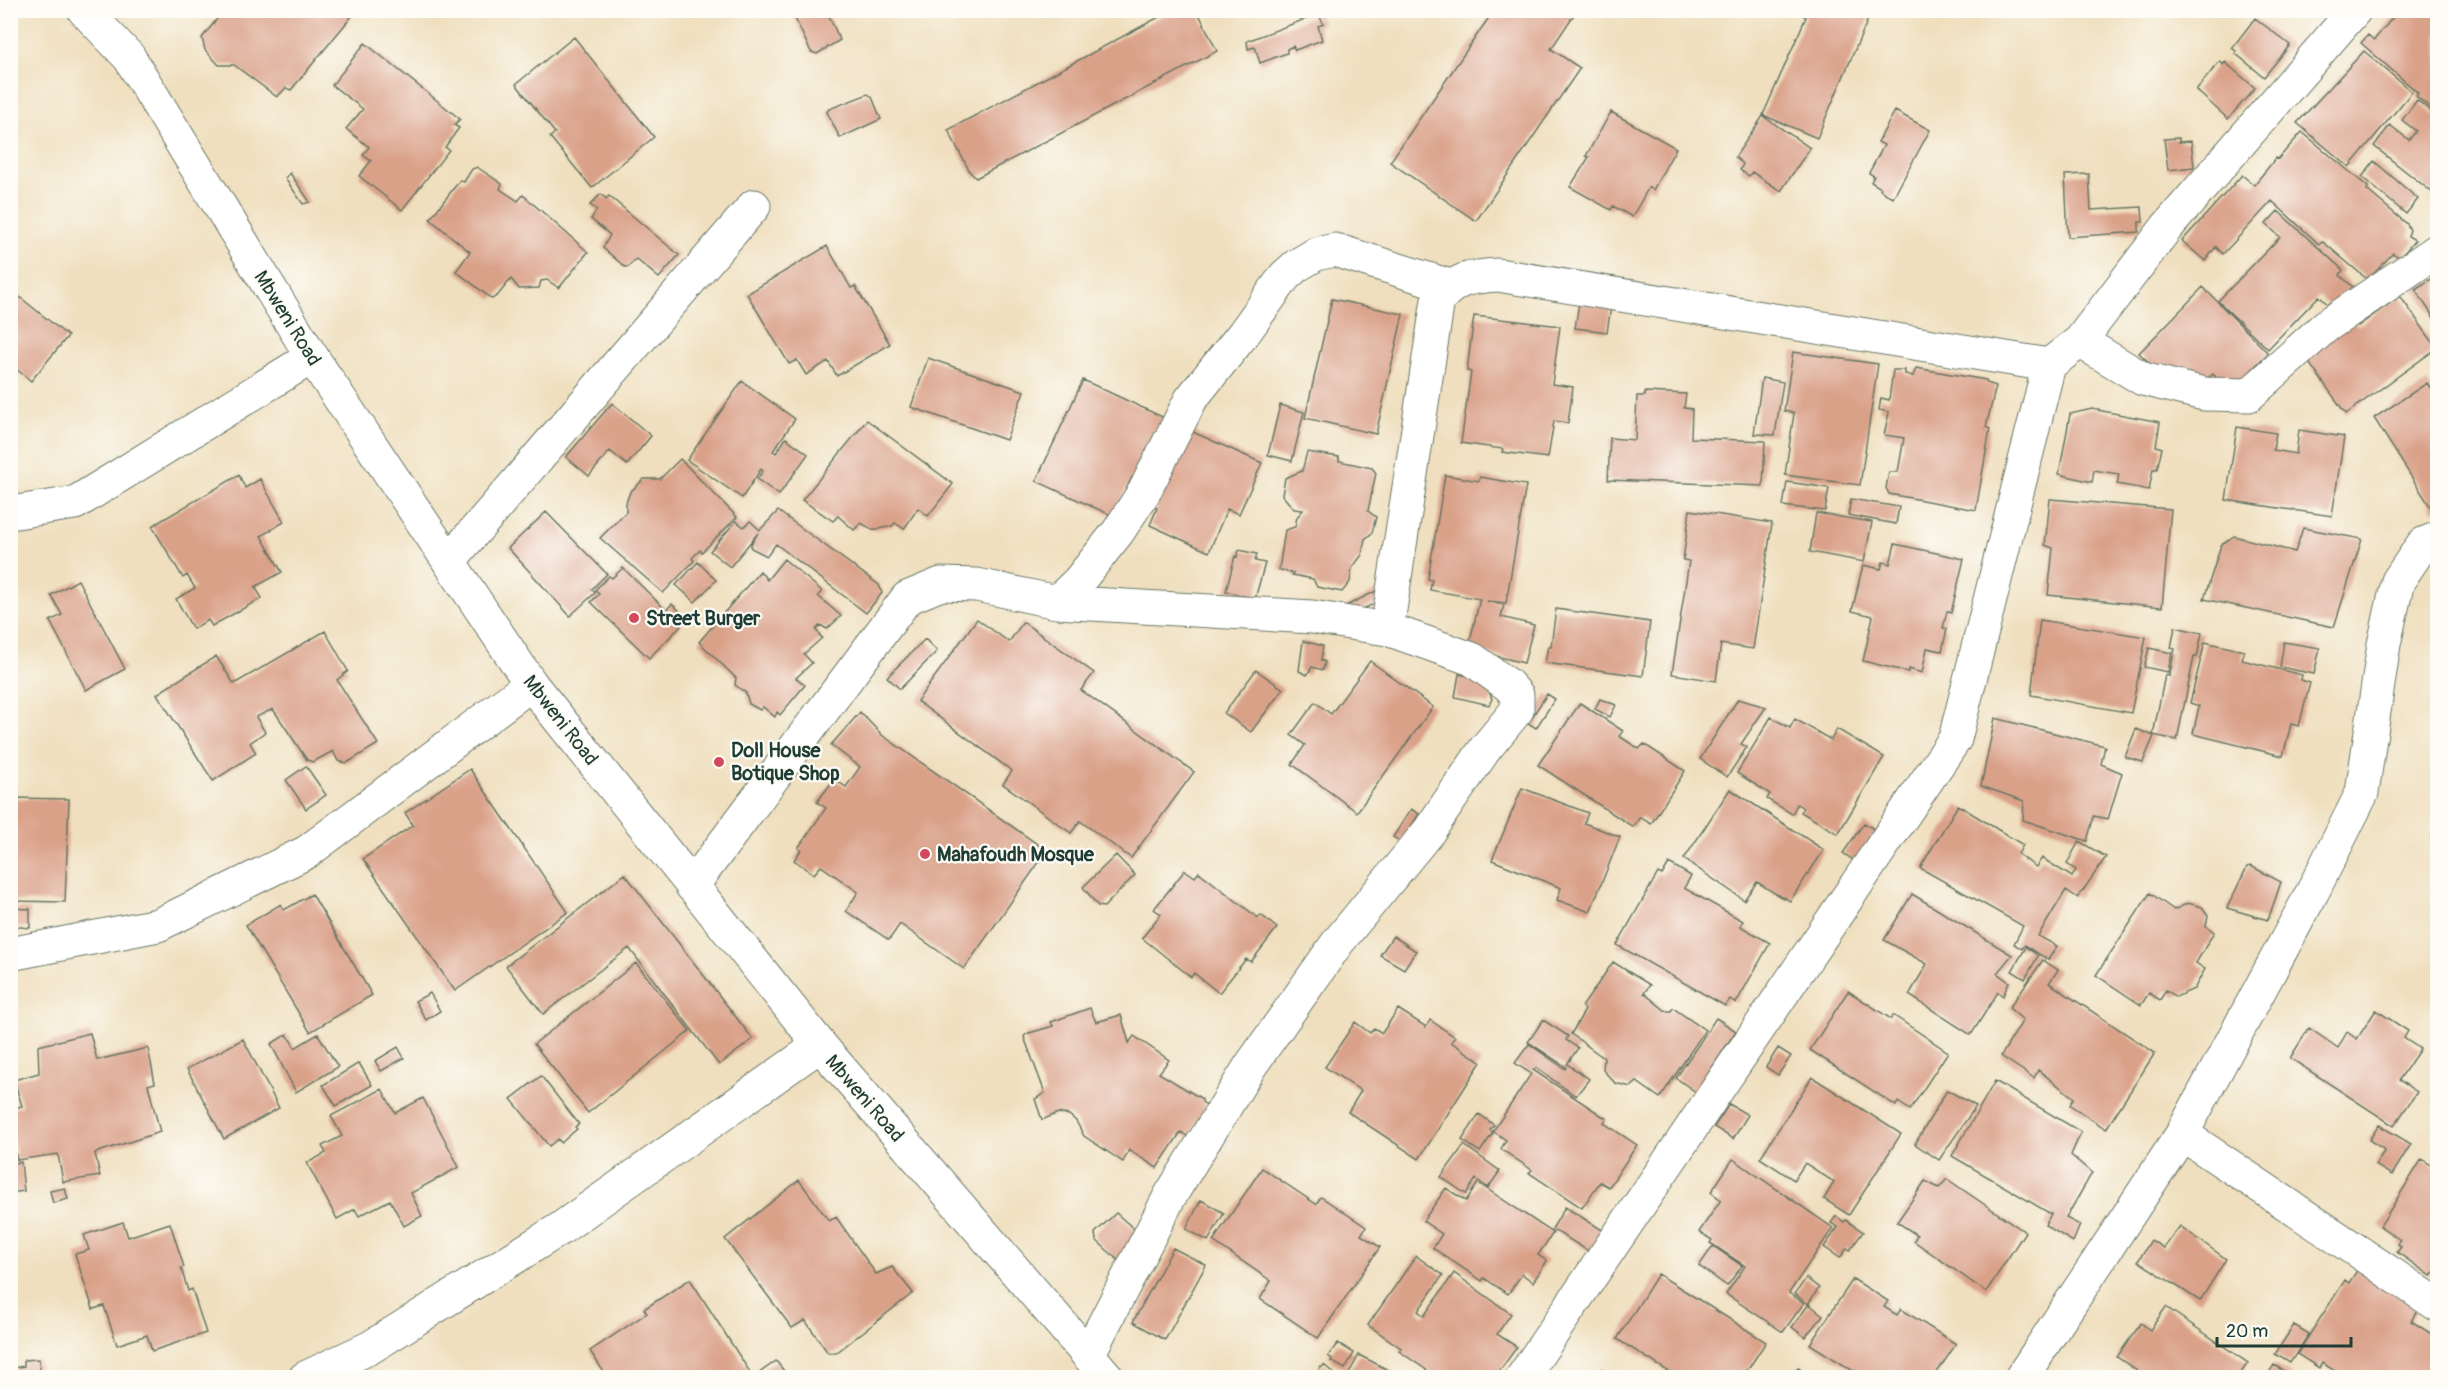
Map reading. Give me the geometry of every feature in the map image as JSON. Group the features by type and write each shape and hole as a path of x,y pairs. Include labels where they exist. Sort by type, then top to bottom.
{"street":[{"name":"Mbweni Road","path":"84,10 129,57 312,357 531,684 820,1045 1098,1366"},
{"path":"1522,1377 1955,739 2049,365 2080,341 2167,227 2355,10"},
{"path":"449,561 754,206"},
{"path":"1057,602 1078,582 1118,532 1144,492 1191,399 1244,333 1285,276 1296,266 1316,254 1335,250 1450,286"},
{"path":"2080,341 2144,379 2204,394 2248,394 2326,326 2438,250"},
{"path":"1387,629 1438,300 1450,286 1472,277 1498,275 2049,365"},
{"path":"10,513 75,503 312,357"},
{"path":"2021,1377 2182,1134 2313,891 2362,793 2384,644 2398,581 2423,544 2438,538"},
{"path":"692,886 907,598 941,584 977,585 1057,602 1311,617 1387,629 1472,659 1517,695 1517,710 1485,749 1429,831 1338,942 1251,1065 1170,1196 1098,1366"},
{"path":"10,954 158,925 307,852 531,684"},
{"path":"305,1377 371,1347 560,1229 820,1045"},
{"path":"2182,1134 2438,1305"}],"building":[{"path":"224,10 357,10 291,90 286,88 277,97 234,65 219,65 205,50 202,38"},
{"path":"791,10 826,10 840,40 817,54 811,52"},
{"path":"1172,10 1197,10 1217,51 976,178 970,172 948,130"},
{"path":"1494,10 1577,10 1551,49 1580,68 1476,221 1390,162"},
{"path":"1806,10 1872,10 1817,138 1763,115 1806,17 1804,16"},
{"path":"2399,10 2438,10 2438,114 2416,96 2418,93 2361,43 2368,35 2374,40"},
{"path":"1319,14 1323,24 1318,26 1322,40 1295,50 1293,46 1287,49 1287,53 1260,63 1255,47 1248,49 1247,41"},
{"path":"2255,18 2290,45 2264,77 2232,48"},
{"path":"574,37 654,137 592,188 550,137 555,133 516,84"},
{"path":"365,43 460,119 454,125 459,128 445,147 449,150 402,210 359,176 371,161 363,155 369,147 346,129 363,109 332,85"},
{"path":"2364,51 2412,92 2349,167 2297,123"},
{"path":"2220,61 2223,65 2225,62 2255,88 2228,119 2196,90"},
{"path":"868,94 872,97 881,119 840,138 827,112 829,109"},
{"path":"2417,100 2438,117 2438,197 2374,146 2390,125 2409,140 2416,131 2402,120"},
{"path":"1895,111 1930,130 1893,198 1871,182 1874,176 1869,173 1884,145 1878,142"},
{"path":"1611,112 1676,148 1653,190 1649,187 1632,217 1613,206 1611,210 1570,187 1589,157 1586,156"},
{"path":"1763,116 1810,148 1781,191 1752,172 1749,176 1740,170 1743,164 1735,157"},
{"path":"2302,132 2368,187 2367,190 2407,224 2410,230 2408,236 2415,240 2400,258 2393,253 2368,280 2323,242 2319,244 2272,201 2223,254 2216,247 2205,261 2182,241 2242,175 2254,185 2276,158 2278,159"},
{"path":"2179,138 2179,142 2191,141 2194,167 2168,170 2164,139"},
{"path":"2374,161 2418,199 2406,214 2362,177"},
{"path":"477,167 502,184 500,189 518,201 523,195 588,252 559,288 547,280 541,281 539,288 519,289 511,279 492,299 456,271 470,252 430,219 460,180 464,182 472,169"},
{"path":"290,173 310,202 303,204 285,178"},
{"path":"2089,174 2091,210 2142,207 2143,222 2139,222 2139,232 2068,237 2065,175"},
{"path":"601,194 606,199 609,196 679,255 659,278 636,259 625,267 603,248 610,235 591,219 597,210 590,205"},
{"path":"2278,211 2343,270 2340,275 2354,288 2334,310 2319,296 2268,349 2218,301 2280,237 2266,224"},
{"path":"827,246 851,288 855,286 890,344 837,376 828,361 806,375 797,360 789,364 747,294"},
{"path":"2438,275 2438,324 2415,289"},
{"path":"2203,287 2268,353 2230,392 2213,374 2204,381 2165,378 2139,353"},
{"path":"10,289 68,336 31,381 10,364"},
{"path":"2400,296 2437,348 2346,414 2302,353 2351,318 2358,326"},
{"path":"1332,299 1403,314 1376,434 1305,418"},
{"path":"1579,303 1611,307 1607,332 1575,328"},
{"path":"1474,316 1560,326 1552,384 1573,387 1568,423 1554,421 1548,458 1502,452 1503,449 1461,443 1471,372 1467,371"},
{"path":"1793,352 1878,364 1860,485 1785,475 1794,413 1784,411"},
{"path":"928,358 1024,391 1006,440 911,407"},
{"path":"1916,368 1986,380 1987,383 1996,386 1986,427 1990,429 1976,510 1889,494 1886,488 1889,472 1898,472 1904,438 1884,435 1889,412 1879,410 1881,398 1889,400 1893,370 1905,370 1905,374 1913,376"},
{"path":"1762,378 1783,382 1775,435 1754,434"},
{"path":"1083,380 1169,420 1141,481 1132,477 1113,516 1036,481"},
{"path":"742,381 795,419 773,451 776,453 786,438 808,454 779,495 757,479 763,471 761,469 742,498 687,460"},
{"path":"2427,383 2438,399 2438,508 2433,511 2374,418"},
{"path":"1645,392 1686,394 1684,408 1692,409 1691,438 1765,441 1763,486 1608,480 1610,438 1635,440 1637,396 1645,396"},
{"path":"612,403 651,436 627,465 610,451 589,476 566,457"},
{"path":"1280,405 1304,412 1292,461 1268,455"},
{"path":"2092,409 2160,422 2156,446 2162,448 2157,469 2153,469 2149,490 2117,484 2119,474 2094,470 2092,482 2059,474 2070,414"},
{"path":"867,420 953,484 928,516 918,508 904,529 895,523 892,526 873,530 861,523 854,530 838,516 833,521 802,500"},
{"path":"2237,427 2276,433 2273,450 2296,454 2299,430 2344,437 2332,516 2226,500"},
{"path":"1184,428 1262,463 1239,514 1227,509 1209,552 1150,525 1157,508 1150,504"},
{"path":"1307,452 1339,457 1339,461 1372,468 1376,473 1368,511 1376,517 1372,533 1365,539 1362,555 1352,568 1350,582 1342,592 1317,587 1313,579 1279,570 1285,530 1295,527 1297,517 1303,510 1294,509 1282,495 1285,478 1302,471"},
{"path":"680,459 737,517 702,552 700,550 692,558 694,561 663,593 600,538 626,512 630,492 644,479 660,479"},
{"path":"239,475 245,488 260,479 284,522 261,536 282,572 255,587 262,598 212,626 208,620 193,629 176,599 195,588 187,575 183,578 152,526"},
{"path":"1445,475 1479,481 1480,477 1526,485 1506,603 1487,601 1504,605 1501,617 1534,625 1524,663 1468,649 1480,599 1430,590 1432,580 1428,579"},
{"path":"1787,482 1829,488 1825,511 1783,506"},
{"path":"1851,499 1899,507 1896,524 1848,515"},
{"path":"2050,499 2171,509 2162,607 2048,595 2053,548 2045,545"},
{"path":"1690,510 1772,523 1753,649 1721,644 1716,681 1672,674 1689,561 1683,560"},
{"path":"778,511 879,585 882,593 866,613 776,544 767,556 751,548 758,533 730,567 710,551 736,521 744,527 750,521 760,530"},
{"path":"546,512 607,574 592,589 595,593 570,616 508,548"},
{"path":"1816,513 1872,522 1864,562 1810,552"},
{"path":"2303,528 2362,539 2334,627 2204,599 2221,545 2234,536 2295,552"},
{"path":"1895,544 1964,559 1951,613 1947,611 1943,628 1947,629 1942,651 1927,648 1922,673 1909,669 1908,672 1863,661 1873,616 1852,611 1863,565 1881,569 1883,562 1890,564"},
{"path":"1239,550 1257,554 1255,561 1265,563 1255,599 1226,591 1235,556 1237,557"},
{"path":"784,559 822,591 818,596 841,616 827,629 820,625 816,630 822,638 804,654 812,663 796,678 805,685 780,715 777,712 775,717 763,707 760,710 749,704 746,693 735,685 736,678 699,642 760,571 767,580"},
{"path":"698,562 716,580 695,602 676,585"},
{"path":"623,568 666,610 672,604 685,616 678,624 681,626 649,658 591,602 599,594 595,590 609,576 612,578"},
{"path":"78,580 125,669 86,690 50,621 62,615 51,595"},
{"path":"1378,590 1383,600 1345,617 1342,608"},
{"path":"1556,609 1650,622 1643,676 1545,663 1548,646 1551,646"},
{"path":"977,619 1009,642 1023,622 1094,673 1081,690 1194,772 1131,858 1080,821 1071,833 1003,784 1012,771 917,701"},
{"path":"2040,620 2146,637 2131,713 2031,695"},
{"path":"2175,627 2202,633 2197,657 2194,657 2177,740 2153,735 2165,675 2169,676 2175,649 2171,648"},
{"path":"325,631 348,671 337,680 378,744 347,763 338,761 333,751 313,762 307,760 273,709 256,717 265,732 250,743 256,753 213,781 157,694 216,656 234,684"},
{"path":"925,639 937,651 900,689 887,677"},
{"path":"1303,641 1323,646 1321,660 1325,662 1323,670 1312,667 1307,675 1299,671"},
{"path":"2205,642 2244,651 2242,660 2302,675 2301,680 2310,683 2299,726 2291,724 2283,756 2193,734 2199,706 2190,703"},
{"path":"2284,642 2320,648 2314,674 2280,667"},
{"path":"2149,648 2172,653 2168,672 2144,667"},
{"path":"1370,661 1433,707 1357,812 1292,764 1305,745 1291,735 1315,702 1331,714"},
{"path":"1256,670 1283,689 1251,732 1224,713"},
{"path":"1459,674 1485,680 1492,699 1489,705 1455,697"},
{"path":"1547,694 1555,699 1536,728 1528,723"},
{"path":"1600,699 1616,705 1610,717 1595,709"},
{"path":"1738,699 1766,707 1741,744 1747,747 1727,777 1700,759"},
{"path":"1580,703 1623,731 1619,736 1639,749 1644,744 1685,771 1651,824 1640,817 1633,827 1538,765"},
{"path":"860,712 882,735 1047,851 964,969 900,924 889,940 846,911 858,892 821,866 814,874 794,860 801,850 798,848 826,808 817,802 834,779 846,787 860,767 831,745"},
{"path":"1771,717 1790,728 1795,719 1831,740 1837,729 1884,757 1838,834 1801,812 1803,808 1797,804 1792,814 1767,799 1770,794 1737,773"},
{"path":"1995,718 2105,746 2101,764 2122,773 2108,819 2094,816 2087,841 2023,820 2024,801 1981,786"},
{"path":"2136,729 2154,736 2143,762 2125,757"},
{"path":"306,766 326,795 306,809 286,780"},
{"path":"470,769 568,912 455,991 363,859 413,825 405,813"},
{"path":"1522,788 1588,813 1584,823 1620,837 1590,912 1557,900 1561,888 1492,860"},
{"path":"1730,789 1824,850 1790,901 1757,882 1744,900 1684,859"},
{"path":"10,798 69,799 65,902 10,901"},
{"path":"1958,805 2023,845 2018,854 2036,867 2042,858 2072,877 2076,870 2067,864 2079,841 2106,857 2078,898 2066,890 2038,936 2057,946 2048,960 2025,945 2022,949 2014,944 2023,926 1920,868"},
{"path":"1411,809 1419,814 1401,842 1393,837"},
{"path":"2438,818 2438,842 2431,841"},
{"path":"1864,823 1880,833 1859,864 1843,853"},
{"path":"1116,855 1135,875 1104,907 1098,906 1083,887"},
{"path":"1669,863 1691,876 1684,888 1743,921 1740,926 1770,943 1736,1003 1730,999 1725,1006 1617,945 1658,873 1662,875"},
{"path":"2251,866 2281,882 2268,920 2227,908 2247,867"},
{"path":"1185,870 1195,877 1199,872 1258,918 1261,915 1277,928 1251,962 1246,959 1219,993 1194,973 1191,977 1142,938 1161,914 1154,909"},
{"path":"625,874 753,1039 719,1065 629,948 543,1014 506,966"},
{"path":"2150,893 2174,910 2188,903 2202,907 2208,915 2206,926 2214,932 2196,963 2205,969 2194,989 2176,997 2166,990 2160,1000 2149,993 2141,1005 2096,975"},
{"path":"312,894 372,995 310,1032 246,925 281,904 284,910"},
{"path":"1912,894 2012,955 1997,973 2009,982 2003,996 1998,992 1971,1035 1909,995 1927,964 1884,940"},
{"path":"10,908 30,909 30,928 10,926"},
{"path":"1393,936 1416,951 1404,969 1380,955"},
{"path":"2026,947 2038,956 2025,979 2012,971"},
{"path":"2043,960 2058,970 2049,983 2155,1053 2106,1129 2070,1105 2074,1098 2038,1070 2034,1078 2001,1056 2023,1020 2009,1008"},
{"path":"1613,962 1650,985 1644,993 1666,1011 1671,1011 1673,1008 1705,1030 1660,1098 1637,1082 1631,1087 1615,1083 1603,1070 1604,1058 1571,1034 1585,1010 1582,1007"},
{"path":"636,963 690,1031 588,1113 534,1044"},
{"path":"1848,991 1891,1019 1893,1015 1948,1052 1910,1110 1898,1102 1896,1106 1810,1050"},
{"path":"430,993 440,1011 426,1020 415,1001"},
{"path":"1090,1008 1096,1022 1121,1015 1129,1043 1134,1036 1169,1060 1159,1073 1202,1099 1202,1102 1208,1106 1188,1137 1181,1132 1157,1168 1129,1150 1123,1162 1084,1136 1076,1121 1069,1115 1058,1113 1042,1120 1035,1099 1045,1093 1024,1037 1026,1034 1053,1026 1051,1022"},
{"path":"1398,1009 1426,1027 1430,1020 1455,1037 1451,1042 1481,1062 1419,1159 1348,1112 1361,1091 1325,1067 1355,1022 1370,1033 1374,1028 1382,1033"},
{"path":"2376,1010 2408,1031 2404,1038 2420,1049 2399,1080 2417,1092 2394,1126 2290,1058 2309,1028 2338,1048 2347,1032 2357,1039"},
{"path":"1716,1018 1736,1031 1696,1092 1676,1078"},
{"path":"1543,1020 1568,1036 1566,1040 1578,1048 1567,1064 1589,1079 1576,1096 1536,1068 1533,1070 1607,1119 1604,1123 1637,1145 1609,1187 1600,1182 1582,1208 1529,1173 1532,1170 1501,1149 1506,1140 1493,1131 1531,1074 1515,1063 1529,1044 1565,1069 1566,1067 1528,1042"},
{"path":"90,1033 97,1060 148,1048 155,1083 148,1085 160,1132 95,1153 100,1176 63,1182 58,1154 17,1160 10,1127 10,1109 22,1106 14,1080 39,1073 38,1046"},
{"path":"287,1034 295,1048 318,1034 338,1067 296,1092 271,1044"},
{"path":"243,1039 279,1108 224,1139 187,1069"},
{"path":"398,1047 404,1058 381,1071 375,1061"},
{"path":"1778,1048 1791,1056 1778,1075 1766,1067"},
{"path":"359,1063 372,1085 336,1106 323,1085"},
{"path":"541,1076 579,1124 575,1127 577,1129 561,1143 558,1139 549,1146 511,1099"},
{"path":"1812,1077 1901,1134 1849,1215 1824,1199 1834,1182 1805,1163 1794,1180 1760,1158"},
{"path":"1995,1081 2081,1132 2071,1155 2092,1173 2066,1218 2080,1225 2073,1242 2045,1225 2051,1214 1952,1156"},
{"path":"382,1089 395,1113 423,1098 459,1167 411,1193 422,1216 404,1226 390,1200 359,1216 355,1209 337,1219 307,1163 326,1153 322,1146 342,1136 331,1116"},
{"path":"1947,1090 1976,1106 1939,1160 1915,1144"},
{"path":"1729,1104 1748,1115 1733,1139 1714,1127"},
{"path":"1479,1114 1494,1125 1490,1130 1493,1133 1480,1152 1462,1140"},
{"path":"2379,1125 2411,1144 2392,1175 2375,1165 2385,1150 2369,1140"},
{"path":"1464,1145 1500,1171 1488,1188 1476,1179 1466,1194 1441,1177"},
{"path":"10,1152 13,1152 14,1163 21,1162 24,1191 10,1193"},
{"path":"1733,1159 1833,1228 1789,1293 1804,1303 1783,1332 1726,1294 1745,1266 1710,1243 1712,1240 1699,1232 1721,1200 1711,1192"},
{"path":"2422,1159 2438,1170 2438,1268 2431,1276 2397,1252 2401,1247 2398,1244 2400,1240 2380,1226"},
{"path":"1262,1168 1316,1204 1321,1197 1366,1227 1361,1235 1380,1247 1318,1338 1260,1299 1271,1281 1213,1241"},
{"path":"1947,1179 2025,1232 1986,1292 1914,1241 1917,1235 1897,1222 1925,1181 1939,1188"},
{"path":"799,1180 829,1221 836,1217 876,1274 892,1267 913,1293 836,1353 828,1353 805,1320 792,1328 725,1239"},
{"path":"1478,1183 1553,1233 1538,1255 1547,1261 1533,1282 1522,1274 1508,1294 1484,1278 1482,1281 1433,1248 1442,1234 1423,1221 1446,1188 1466,1201"},
{"path":"65,1188 68,1199 53,1203 50,1191"},
{"path":"1201,1200 1224,1213 1208,1241 1186,1229"},
{"path":"1565,1207 1604,1231 1590,1252 1552,1229"},
{"path":"1116,1213 1142,1236 1120,1262 1096,1240 1095,1233"},
{"path":"1836,1216 1863,1232 1850,1250 1847,1248 1840,1258 1824,1247 1838,1227 1831,1223"},
{"path":"123,1222 128,1237 170,1223 184,1267 181,1268 188,1291 192,1289 206,1333 152,1351 147,1335 117,1345 104,1306 93,1309 75,1254 89,1250 84,1235"},
{"path":"2180,1226 2226,1259 2200,1301 2138,1261 2151,1240 2164,1248"},
{"path":"1713,1246 1742,1266 1727,1286 1699,1266"},
{"path":"1173,1248 1206,1265 1165,1340 1133,1322"},
{"path":"1416,1256 1443,1275 1418,1311 1424,1316 1454,1273 1511,1314 1497,1334 1517,1347 1495,1377 1437,1377 1399,1351 1401,1348 1368,1325"},
{"path":"2360,1266 2421,1305 2411,1321 2438,1338 2438,1374 2435,1377 2345,1377 2322,1363 2319,1368 2297,1354 2345,1280 2349,1283"},
{"path":"1658,1274 1766,1342 1743,1377 1677,1377 1617,1339"},
{"path":"1806,1278 1819,1288 1808,1304 1795,1294"},
{"path":"690,1279 753,1377 607,1377 590,1351 647,1313 644,1309"},
{"path":"1853,1279 1888,1301 1884,1307 1897,1315 1901,1309 1956,1344 1934,1377 1863,1377 1810,1344"},
{"path":"1809,1304 1823,1315 1805,1337 1792,1327"},
{"path":"2166,1307 2248,1363 2238,1377 2146,1377 2117,1357 2141,1323 2150,1330"},
{"path":"2294,1325 2309,1334 2290,1363 2275,1354"},
{"path":"1338,1343 1354,1353 1345,1369 1331,1361 1332,1359 1328,1356"},
{"path":"1359,1355 1402,1377 1347,1377"},
{"path":"39,1359 41,1377 14,1377 13,1368 24,1366 24,1360"},
{"path":"776,1361 789,1377 760,1377 758,1374"},
{"path":"1324,1365 1336,1375 1334,1377 1323,1377 1317,1373"},
{"path":"2274,1365 2294,1377 2266,1377"},
{"path":"1798,1368 1813,1377 1791,1377"},
{"path":"1601,1369 1614,1377 1595,1377"}],"place":[{"name":"Street Burger","path":"634,618"},
{"name":"Doll House Botique Shop","path":"719,762"},
{"name":"Mahafoudh Mosque","path":"925,854"}]}
